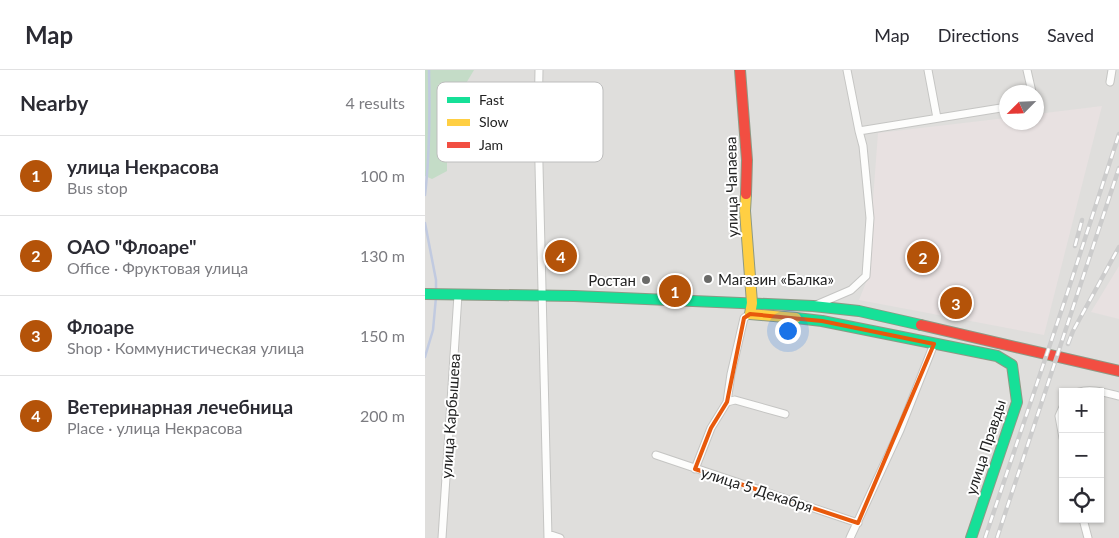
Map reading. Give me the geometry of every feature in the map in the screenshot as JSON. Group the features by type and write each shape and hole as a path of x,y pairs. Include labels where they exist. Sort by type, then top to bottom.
{"street":[{"name":"улица Чапаева","path":"740,70 747,160 745,211 752,303 750,314"},
{"path":"813,306 851,290 866,276 870,218 863,146 847,70"},
{"path":"928,70 937,118"},
{"path":"1027,70 1030,85"},
{"path":"1110,82 1113,70"},
{"path":"859,131 999,108"},
{"path":"538,162 548,536 560,538"},
{"path":"432,294 574,296 752,303 859,310 1119,371"},
{"name":"улица Карбышева","path":"442,538 458,295"},
{"path":"695,468 711,428 727,402 731,374 744,318 750,314 821,321 934,344 900,430 850,538"},
{"name":"улица Правды","path":"934,344 997,356 1012,365 1017,402 971,538"},
{"path":"1104,392 1119,396"},
{"path":"727,402 735,400 785,414"},
{"name":"улица 5 Декабря","path":"656,455 858,523"},
{"path":"1084,523 1088,538"}],"highlighted area":[{"path":"750,314 822,321 934,344 858,523 695,469 711,428 727,402 744,318"}],"shaded area":[{"path":"425,70 1119,70 1119,538 425,538"},
{"path":"1102,106 1044,335 859,300 867,280 878,133 999,119 999,130 1044,130 1044,113"},
{"path":"1119,266 1119,319 1091,312"}],"green space":[{"path":"425,70 474,70 467,82 437,82 437,162 447,162 447,171 432,179 425,176"}],"pier":[{"path":"1049,332 1073,339 1065,367 1041,360"}],"waterway":[{"path":"425,195 429,133 429,70"},
{"path":"425,223 436,280 436,292"},
{"path":"425,357 433,330 436,297"}],"railway":[{"path":"985,538 1119,134"},
{"path":"997,538 1119,168"},
{"path":"1075,246 1082,220"},
{"path":"1068,344 1073,331 1119,247"}],"traffic: fast":[{"path":"425,294 574,296 813,306 859,311 921,325"},
{"path":"796,318 822,321 997,356 1012,365 1017,402 971,538"}],"traffic: slow":[{"path":"746,194 745,211 752,303 750,314 796,318"}],"traffic: jam":[{"path":"740,70 747,160 746,194"},
{"path":"921,325 1119,371"}],"place":[{"name":"Ветеринарная лечебница","path":"561,256"},
{"name":"ОАО \"Флоаре\"","path":"923,257"},
{"name":"Магазин «Балка»","path":"708,279"},
{"name":"Ростан","path":"646,280"},
{"name":"улица Некрасова","path":"675,291"},
{"name":"Флоаре","path":"956,303"}]}
